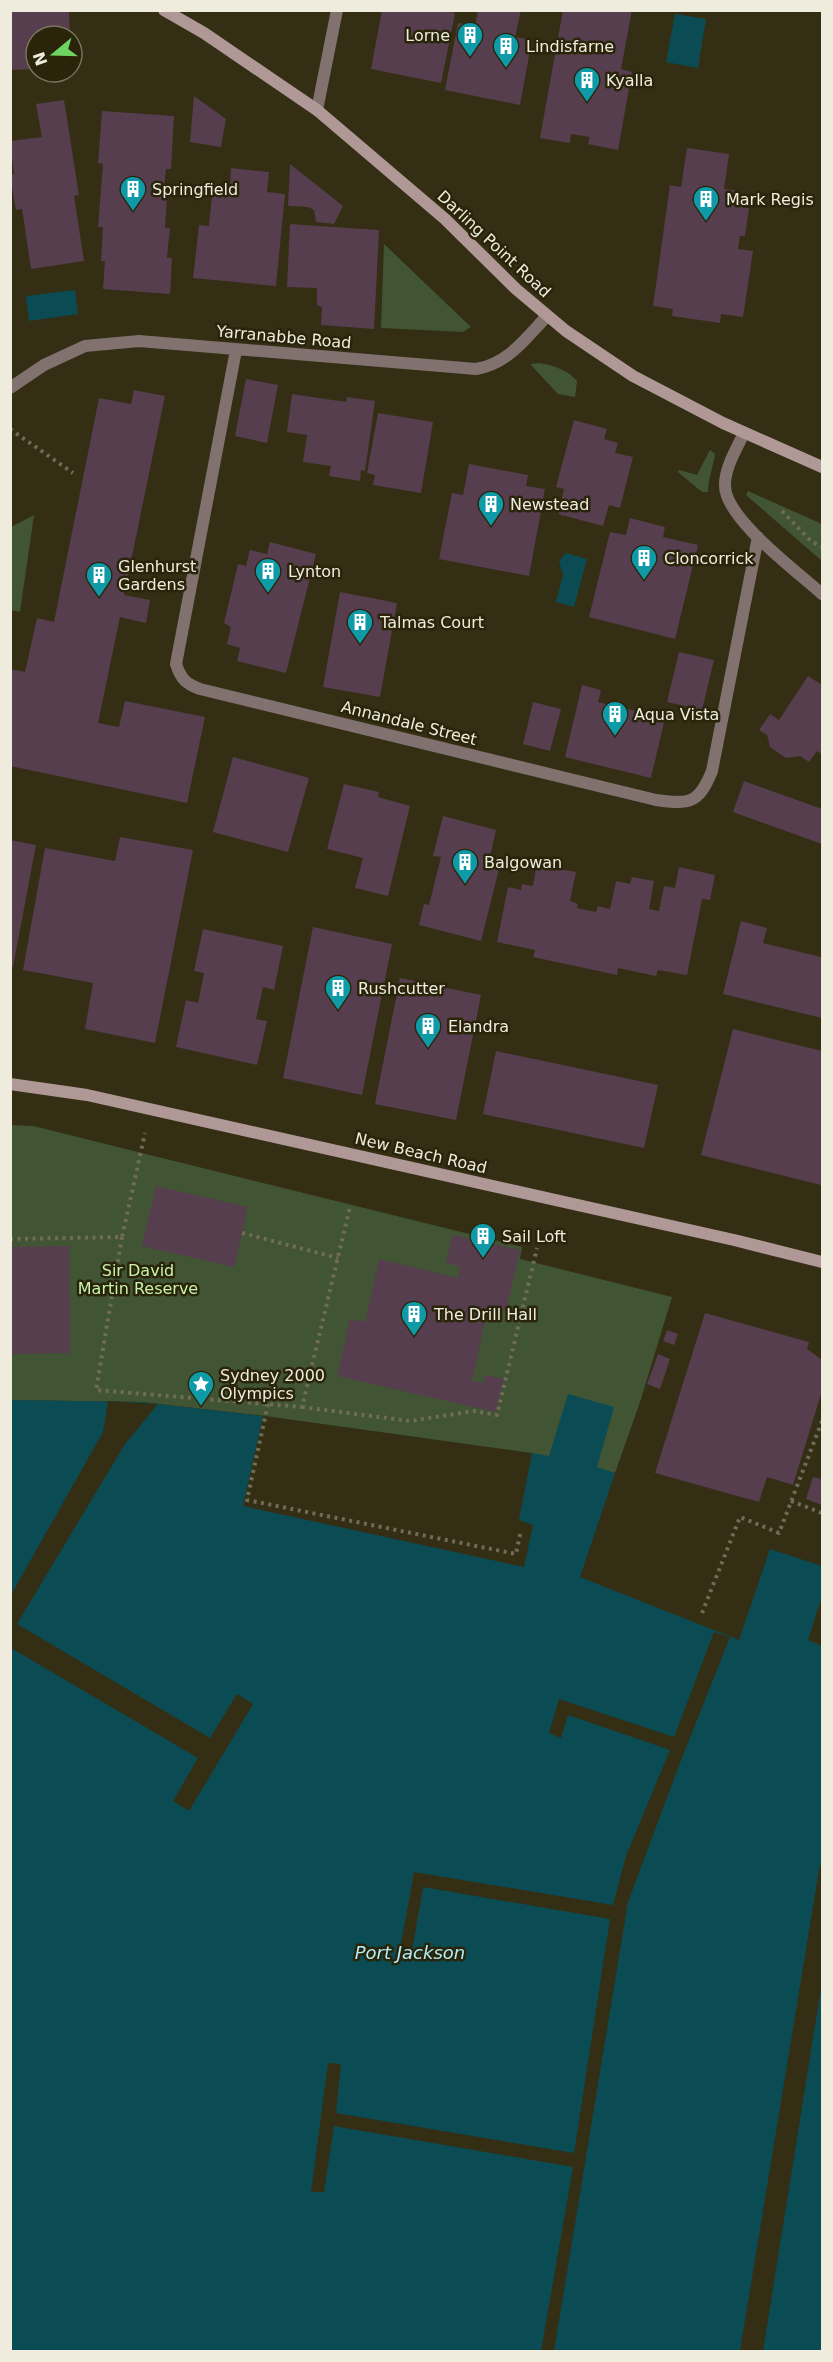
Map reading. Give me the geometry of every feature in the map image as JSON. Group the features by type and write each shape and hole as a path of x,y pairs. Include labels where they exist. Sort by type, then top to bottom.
{"street":[{"name":"Darling Point Road","path":"164,10 204,33 317,110 445,219 547,316 633,376 744,433 822,467"},
{"path":"317,110 337,10"},
{"name":"Yarranabbe Road","path":"10,388 45,365 85,346 139,341 476,369 494,364 511,354 547,316"},
{"name":"Annandale Street","path":"236,350 176,664 180,676 188,684 200,689 656,800 675,803 690,800 703,792 712,771 758,537"},
{"path":"744,433 728,468 724,485 731,506 758,537 822,594"},
{"name":"New Beach Road","path":"10,1084 87,1095 151,1109 734,1240 822,1262"}],"path":[{"path":"10,429 73,473"},
{"path":"782,511 811,541 822,547"},
{"path":"151,1109 122,1237 96,1390 302,1407 410,1421 474,1411 497,1415 537,1248"},
{"path":"302,1407 350,1207"},
{"path":"242,1233 338,1258"},
{"path":"10,1239 122,1237"},
{"path":"268,1404 247,1500 516,1554 521,1530"},
{"path":"702,1613 740,1517 778,1533 822,1421"},
{"path":"791,1501 822,1513"}],"green space":[{"path":"384,244 471,327 463,332 381,328"},
{"path":"539,363 560,369 573,377 577,381 575,397 558,394 530,364"},
{"path":"710,450 715,454 708,492 702,492 678,472 679,470 697,475"},
{"path":"748,491 822,524 822,561 746,495"},
{"path":"34,515 20,612 11,610 11,527"},
{"name":"Sir David Martin Reserve","path":"10,1125 33,1126 522,1247 520,1259 672,1297 641,1399 615,1473 532,1453 265,1416 141,1402 11,1400"}],"water":[{"path":"675,14 706,19 698,68 666,62"},
{"path":"75,290 78,314 29,321 26,296"},
{"path":"566,553 587,559 574,607 556,602 563,575 559,561"},
{"name":"Port Jackson","path":"568,1394 614,1407 597,1467 615,1473 580,1577 739,1640 770,1549 822,1566 822,1596 808,1640 822,1646 822,2351 11,2351 10,1400 141,1402 263,1416 243,1506 524,1567 533,1525 519,1520 532,1453 549,1456"}],"pier":[{"path":"108,1401 158,1404 125,1444 17,1624 210,1738 237,1694 253,1704 189,1811 173,1801 198,1758 11,1648 11,1595 103,1432"},
{"path":"714,1632 730,1637 628,1902 554,2351 541,2351 573,2167 334,2126 324,2192 311,2192 328,2063 341,2064 336,2113 574,2153 610,1919 423,1887 412,1951 400,1949 414,1872 613,1905 626,1856 670,1750 568,1715 561,1738 549,1733 559,1699 674,1737"},
{"path":"820,1864 822,1865 822,1982 763,2351 740,2351"}],"building":[{"path":"10,10 69,10 70,24 24,24 24,69 10,70"},
{"path":"382,10 444,10 455,13 441,83 371,69"},
{"path":"478,10 521,10 515,37 532,40 520,105 445,90 458,23 475,26"},
{"name":"Kyalla","path":"563,10 632,10 621,69 632,72 618,150 588,144 590,137 571,134 570,143 540,138"},
{"path":"194,96 226,119 221,147 190,142"},
{"path":"64,100 79,195 74,196 84,261 31,269 22,209 16,210 10,177 10,174 14,174 10,141 42,137 36,104"},
{"name":"Springfield","path":"102,111 174,116 171,169 166,169 163,196 167,197 165,228 170,228 167,258 172,258 170,294 103,289 105,261 101,261 103,227 98,227 103,164 98,163"},
{"name":"Mark Regis","path":"687,148 729,154 724,189 741,191 739,207 749,208 745,236 740,236 738,249 753,251 743,317 721,314 720,323 672,316 673,309 653,306 670,185 681,187"},
{"path":"290,164 343,206 334,224 316,222 314,210 308,207 288,206"},
{"path":"231,168 269,172 267,192 285,194 276,286 193,278 199,225 209,226 213,184 230,186"},
{"path":"290,224 379,230 374,329 321,325 322,307 317,305 317,288 287,287"},
{"path":"246,379 278,385 267,443 235,436"},
{"name":"Glenhurst Gardens","path":"134,390 165,396 124,595 150,600 146,623 120,617 98,723 119,727 125,701 205,717 187,803 10,766 10,669 25,672 37,618 54,622 99,398 131,404"},
{"path":"292,394 346,402 347,397 375,401 365,471 361,470 360,481 329,476 331,466 303,462 307,435 287,432"},
{"path":"378,413 433,422 421,493 373,485 375,475 367,473"},
{"path":"574,420 607,429 604,439 618,443 615,453 633,457 620,508 609,505 603,526 558,514 564,489 556,487"},
{"name":"Newstead","path":"469,464 528,475 526,486 545,489 529,576 439,559 452,493 463,495"},
{"name":"Cloncorrick","path":"630,518 665,527 663,537 698,545 675,639 589,617 610,532 626,535"},
{"name":"Lynton","path":"270,542 316,554 286,673 237,661 240,648 227,644 231,627 224,623 238,564 246,566 250,550 267,554"},
{"name":"Talmas Court","path":"340,592 397,603 380,697 323,687"},
{"path":"679,652 714,660 702,710 667,702"},
{"path":"808,676 822,685 822,754 817,751 809,762 800,756 786,758 770,747 767,735 759,730 770,714 779,720"},
{"name":"Aqua Vista","path":"582,685 601,690 598,702 665,718 651,778 565,757"},
{"path":"533,702 561,709 550,751 523,744"},
{"path":"233,757 309,778 288,852 213,832"},
{"path":"744,781 822,809 822,844 733,812"},
{"path":"344,784 379,792 378,797 410,806 388,896 355,888 363,858 327,849"},
{"name":"Balgowan","path":"443,816 496,830 489,862 500,865 481,941 419,925 424,904 429,905 441,857 433,856"},
{"path":"120,837 193,850 155,1043 85,1029 93,983 23,970 45,848 115,861"},
{"path":"10,840 36,845 13,967 10,967"},
{"path":"538,858 561,863 559,869 576,872 570,901 578,904 577,908 596,912 598,906 610,909 616,881 630,884 632,877 654,881 649,909 659,911 664,886 675,888 679,867 715,875 710,900 702,899 687,975 658,970 656,976 618,968 617,975 533,957 535,950 497,942 508,887 521,890 522,884 533,886"},
{"path":"741,921 767,928 763,943 821,957 822,953 822,1018 723,994"},
{"name":"Rushcutter","path":"313,927 392,944 362,1095 283,1078"},
{"path":"203,929 283,946 274,990 263,987 256,1019 267,1021 257,1065 176,1047 186,1000 198,1003 204,973 194,971"},
{"name":"Elandra","path":"400,978 481,995 456,1120 375,1104"},
{"path":"733,1029 822,1051 821,1185 701,1155"},
{"path":"496,1051 658,1085 644,1148 483,1114"},
{"path":"156,1186 248,1207 234,1267 142,1246"},
{"name":"The Drill Hall","path":"453,1235 520,1250 506,1311 488,1307 472,1381 484,1383 485,1375 504,1379 496,1412 337,1376 350,1319 365,1322 379,1259 458,1278 460,1266 446,1263"},
{"path":"69,1246 70,1353 10,1354 10,1247"},
{"path":"705,1313 809,1342 807,1349 822,1360 822,1391 793,1485 767,1477 759,1502 655,1473"},
{"path":"667,1330 678,1334 674,1345 663,1341"},
{"path":"658,1354 670,1359 660,1389 647,1384"},
{"path":"813,1477 822,1479 822,1505 806,1499"}],"place":[{"name":"Lorne","path":"470,58"},
{"name":"Lindisfarne","path":"506,69"},
{"name":"Kyalla","path":"587,103"},
{"name":"Springfield","path":"133,212"},
{"name":"Mark Regis","path":"706,222"},
{"name":"Newstead","path":"491,527"},
{"name":"Cloncorrick","path":"644,581"},
{"name":"Lynton","path":"268,594"},
{"name":"Glenhurst Gardens","path":"99,598"},
{"name":"Talmas Court","path":"360,645"},
{"name":"Aqua Vista","path":"615,737"},
{"name":"Balgowan","path":"465,885"},
{"name":"Rushcutter","path":"338,1011"},
{"name":"Elandra","path":"428,1049"},
{"name":"Sail Loft","path":"483,1259"},
{"name":"The Drill Hall","path":"414,1337"},
{"name":"Sydney 2000 Olympics","path":"201,1407"}]}
